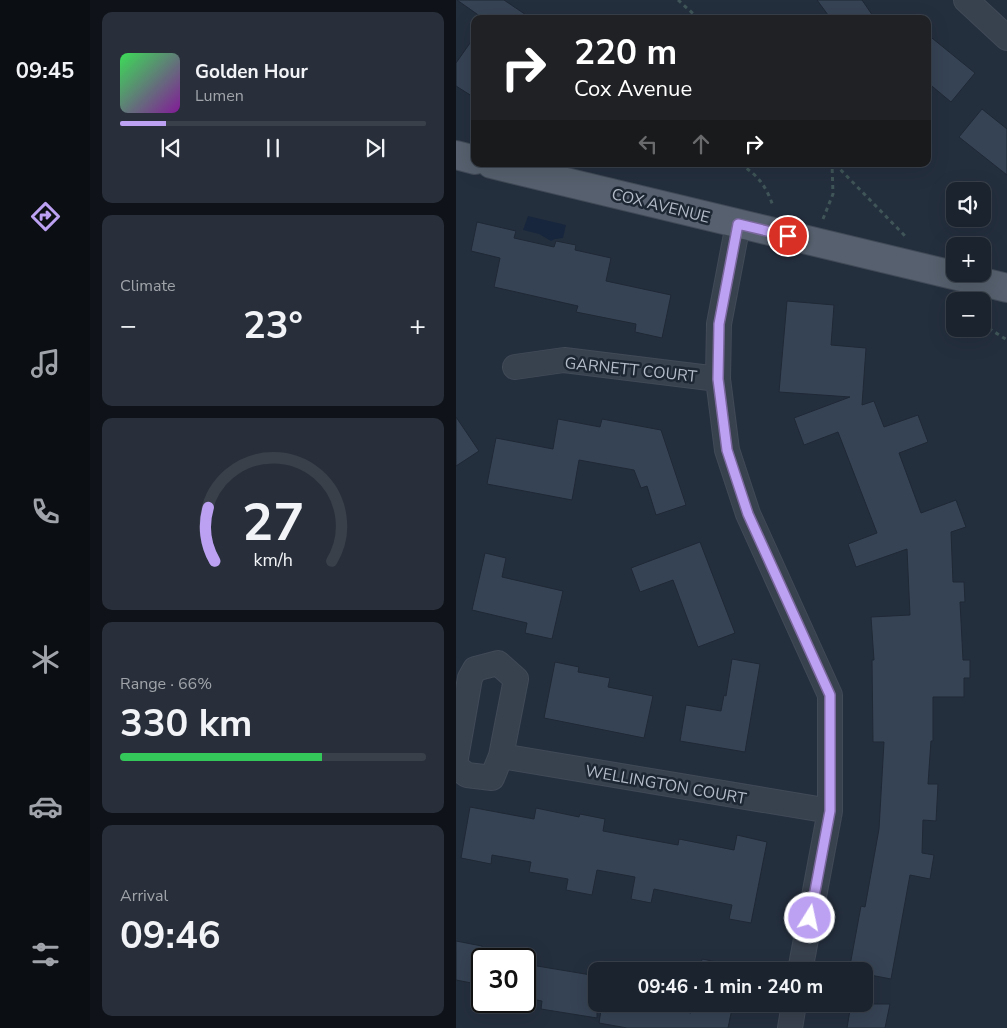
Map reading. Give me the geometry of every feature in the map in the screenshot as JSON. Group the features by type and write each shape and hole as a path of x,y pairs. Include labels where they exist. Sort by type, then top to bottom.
{"main road":[{"path":"456,155 471,159"},
{"name":"COX AVENUE","path":"503,167 1007,288"}],"street":[{"path":"966,0 1007,38"},
{"path":"738,224 719,324 718,379 727,450 748,514 830,695 830,811 802,962"},
{"name":"GARNETT COURT","path":"515,367 564,360 718,379"},
{"path":"456,758 470,678 475,670 498,663 516,679 501,756 492,778 467,775 456,767"},
{"name":"WELLINGTON COURT","path":"501,756 830,811"},
{"path":"790,1028 793,1012"}],"path":[{"path":"678,0 695,15"},
{"path":"746,167 751,170 767,190 774,209"},
{"path":"822,220 832,194 834,167"},
{"path":"837,167 911,242"},
{"path":"991,330 1007,340"}],"water":[{"path":"528,216 566,225 563,238 551,241 539,234 523,230"}],"building":[{"path":"457,0 504,0 526,15 478,15"},
{"path":"817,0 862,0 872,15 828,15"},
{"path":"931,37 975,73 951,102 931,85"},
{"path":"471,42 471,95 456,86 456,63"},
{"path":"982,109 1007,129 1007,175 959,137"},
{"path":"477,222 516,231 514,238 554,247 556,241 576,245 575,250 611,258 606,281 671,295 662,338 635,332 636,324 576,312 578,306 494,287 500,258 471,251"},
{"path":"787,301 834,305 831,345 866,348 862,405 874,401 884,427 918,415 928,442 899,453 921,513 956,500 966,527 951,532 953,582 964,582 965,602 960,602 963,660 970,660 970,678 964,678 964,697 933,697 933,741 931,741 928,784 938,784 936,821 923,820 922,853 934,855 930,879 910,875 891,979 873,976 873,962 851,962 861,906 865,907 879,829 884,742 873,742 872,660 874,660 871,617 910,615 907,549 856,567 848,544 877,533 838,432 804,445 794,418 850,397 779,392"},
{"path":"456,417 479,451 456,466"},
{"path":"558,419 600,427 602,419 661,430 686,505 656,515 647,486 641,488 634,470 579,460 572,500 487,484 496,438 553,449"},
{"path":"700,542 735,633 698,647 673,580 640,592 631,568"},
{"path":"485,553 506,558 502,577 563,591 552,639 525,633 527,623 472,610"},
{"path":"732,659 760,664 745,752 680,741 686,705 721,711 724,695 726,696"},
{"path":"555,662 579,667 578,672 610,678 608,687 653,696 644,738 544,718"},
{"path":"470,807 534,819 536,808 579,817 580,814 605,819 603,831 678,845 679,839 734,850 737,835 767,842 751,923 729,919 732,905 654,889 651,903 631,899 635,877 597,870 592,895 566,890 568,879 529,872 531,862 492,855 491,864 461,858"},
{"path":"456,941 482,946 482,948 471,948 471,983 456,980"},
{"path":"702,959 717,962 702,962"},
{"path":"536,966 588,974 588,1012 597,1012 597,1018 541,1009 542,1001 536,1000"},
{"path":"873,1004 890,1004 885,1028 847,1028 850,1012 873,1012"},
{"path":"601,1012 731,1012 728,1028 627,1028 599,1023"}],"route":[{"path":"788,236 738,224 719,324 718,379 727,450 748,514 830,695 830,811 810,918"}]}
